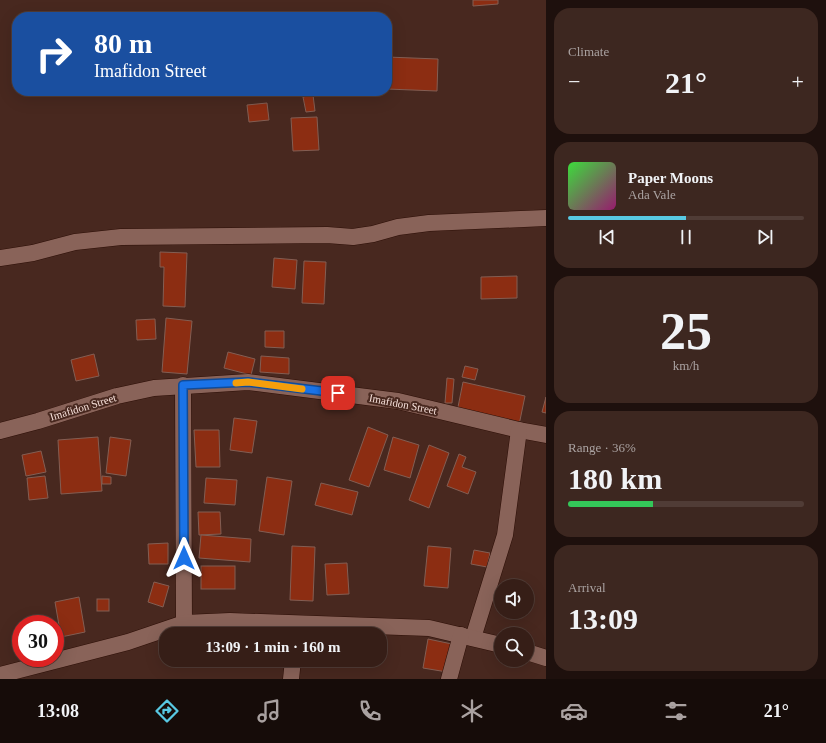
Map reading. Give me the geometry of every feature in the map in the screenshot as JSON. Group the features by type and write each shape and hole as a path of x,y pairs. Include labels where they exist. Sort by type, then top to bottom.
{"street":[{"path":"0,258 33,253 75,242 121,237 327,235 353,237 373,234 398,227 429,223 546,218"},
{"name":"Imafidon Street","path":"0,431 38,421 117,396 154,388 248,382 398,401 546,435"},
{"path":"183,385 184,623"},
{"path":"449,679 505,535 519,430"},
{"path":"0,675 128,642 184,623 230,621 280,627"},
{"path":"387,628 429,628 494,643"},
{"path":"534,654 546,658"},
{"path":"291,679 293,667"}],"building":[{"path":"473,0 498,0 498,4 473,6"},
{"path":"392,57 438,59 437,91 392,89"},
{"path":"313,96 315,111 306,112 303,97"},
{"path":"267,103 269,120 249,122 247,105"},
{"path":"317,117 319,150 293,151 291,118"},
{"path":"160,252 187,253 185,307 163,306 164,267 160,267"},
{"path":"274,258 297,260 295,289 272,287"},
{"path":"304,261 326,262 324,304 302,303"},
{"path":"517,276 517,298 481,299 481,277"},
{"path":"166,318 192,321 187,374 162,372"},
{"path":"155,319 156,339 137,340 136,320"},
{"path":"265,331 284,331 284,348 265,347"},
{"path":"228,352 255,359 251,375 224,368"},
{"path":"94,354 99,376 76,381 71,360"},
{"path":"261,356 289,358 289,374 260,372"},
{"path":"465,366 478,369 475,380 462,377"},
{"path":"447,378 454,379 452,403 445,403"},
{"path":"463,382 525,396 519,425 457,412"},
{"path":"546,397 546,413 542,412"},
{"path":"234,418 257,421 252,453 230,450"},
{"path":"368,427 388,435 369,487 349,480"},
{"path":"194,430 219,430 220,467 196,467"},
{"path":"98,437 102,491 61,494 58,440"},
{"path":"110,437 131,440 126,476 106,473"},
{"path":"393,437 419,445 410,478 384,470"},
{"path":"429,445 449,453 429,508 409,500"},
{"path":"41,451 46,472 26,476 22,455"},
{"path":"459,454 466,457 462,467 476,472 468,494 447,486"},
{"path":"45,476 48,498 29,500 27,478"},
{"path":"102,476 111,477 111,484 102,484"},
{"path":"267,477 292,481 284,535 259,531"},
{"path":"206,478 237,480 235,505 204,503"},
{"path":"321,483 358,492 352,515 315,505"},
{"path":"198,512 220,512 221,534 199,535"},
{"path":"201,535 251,539 250,562 199,558"},
{"path":"168,543 168,564 149,564 148,544"},
{"path":"292,546 315,547 313,601 290,600"},
{"path":"428,546 451,548 448,588 424,586"},
{"path":"474,550 490,553 487,567 471,564"},
{"path":"347,563 349,594 327,595 325,564"},
{"path":"201,566 235,566 235,589 201,589"},
{"path":"154,582 169,586 163,607 148,602"},
{"path":"79,597 85,632 64,636 64,615 57,615 55,602"},
{"path":"97,599 109,599 109,611 97,611"},
{"path":"428,639 452,644 447,672 423,668"}],"slow traffic":[{"path":"236,383 248,382 302,389"}],"route":[{"path":"184,558 183,385 248,382 338,393"}]}
